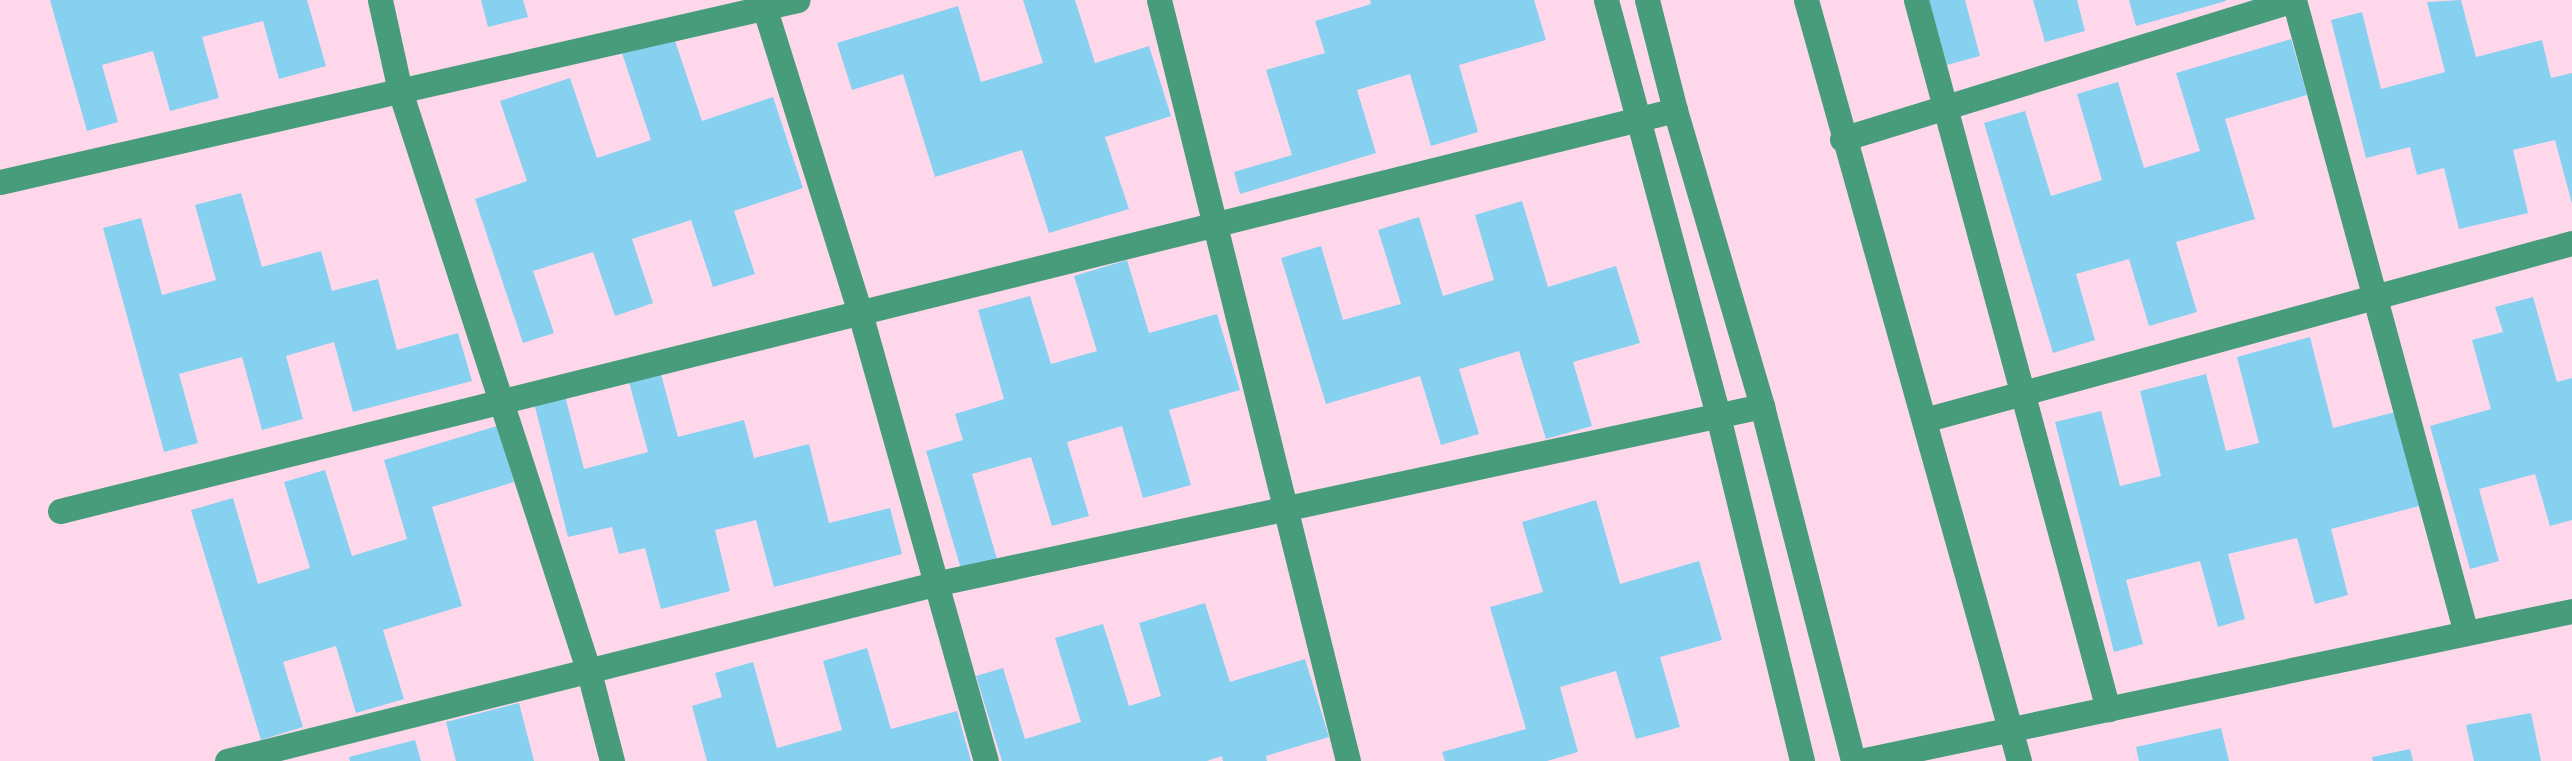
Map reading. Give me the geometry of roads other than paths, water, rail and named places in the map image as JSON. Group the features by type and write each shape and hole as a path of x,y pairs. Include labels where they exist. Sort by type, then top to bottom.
{"street":[{"path":"380,0 400,91 588,672 612,761"},
{"path":"0,182 762,4 798,0"},
{"path":"1158,0 1348,761"},
{"path":"1606,0 1718,416 1802,761"},
{"path":"1647,0 1675,110 1762,406 1856,761 2572,611"},
{"path":"1806,0 2019,761"},
{"path":"1916,0 1948,106 2020,394 2108,709"},
{"path":"1842,139 2293,0 2466,633"},
{"path":"762,4 860,312 986,761"},
{"path":"60,511 1675,110"},
{"path":"1924,420 2572,244"},
{"path":"226,761 939,583 1284,512 1762,406"}]}
